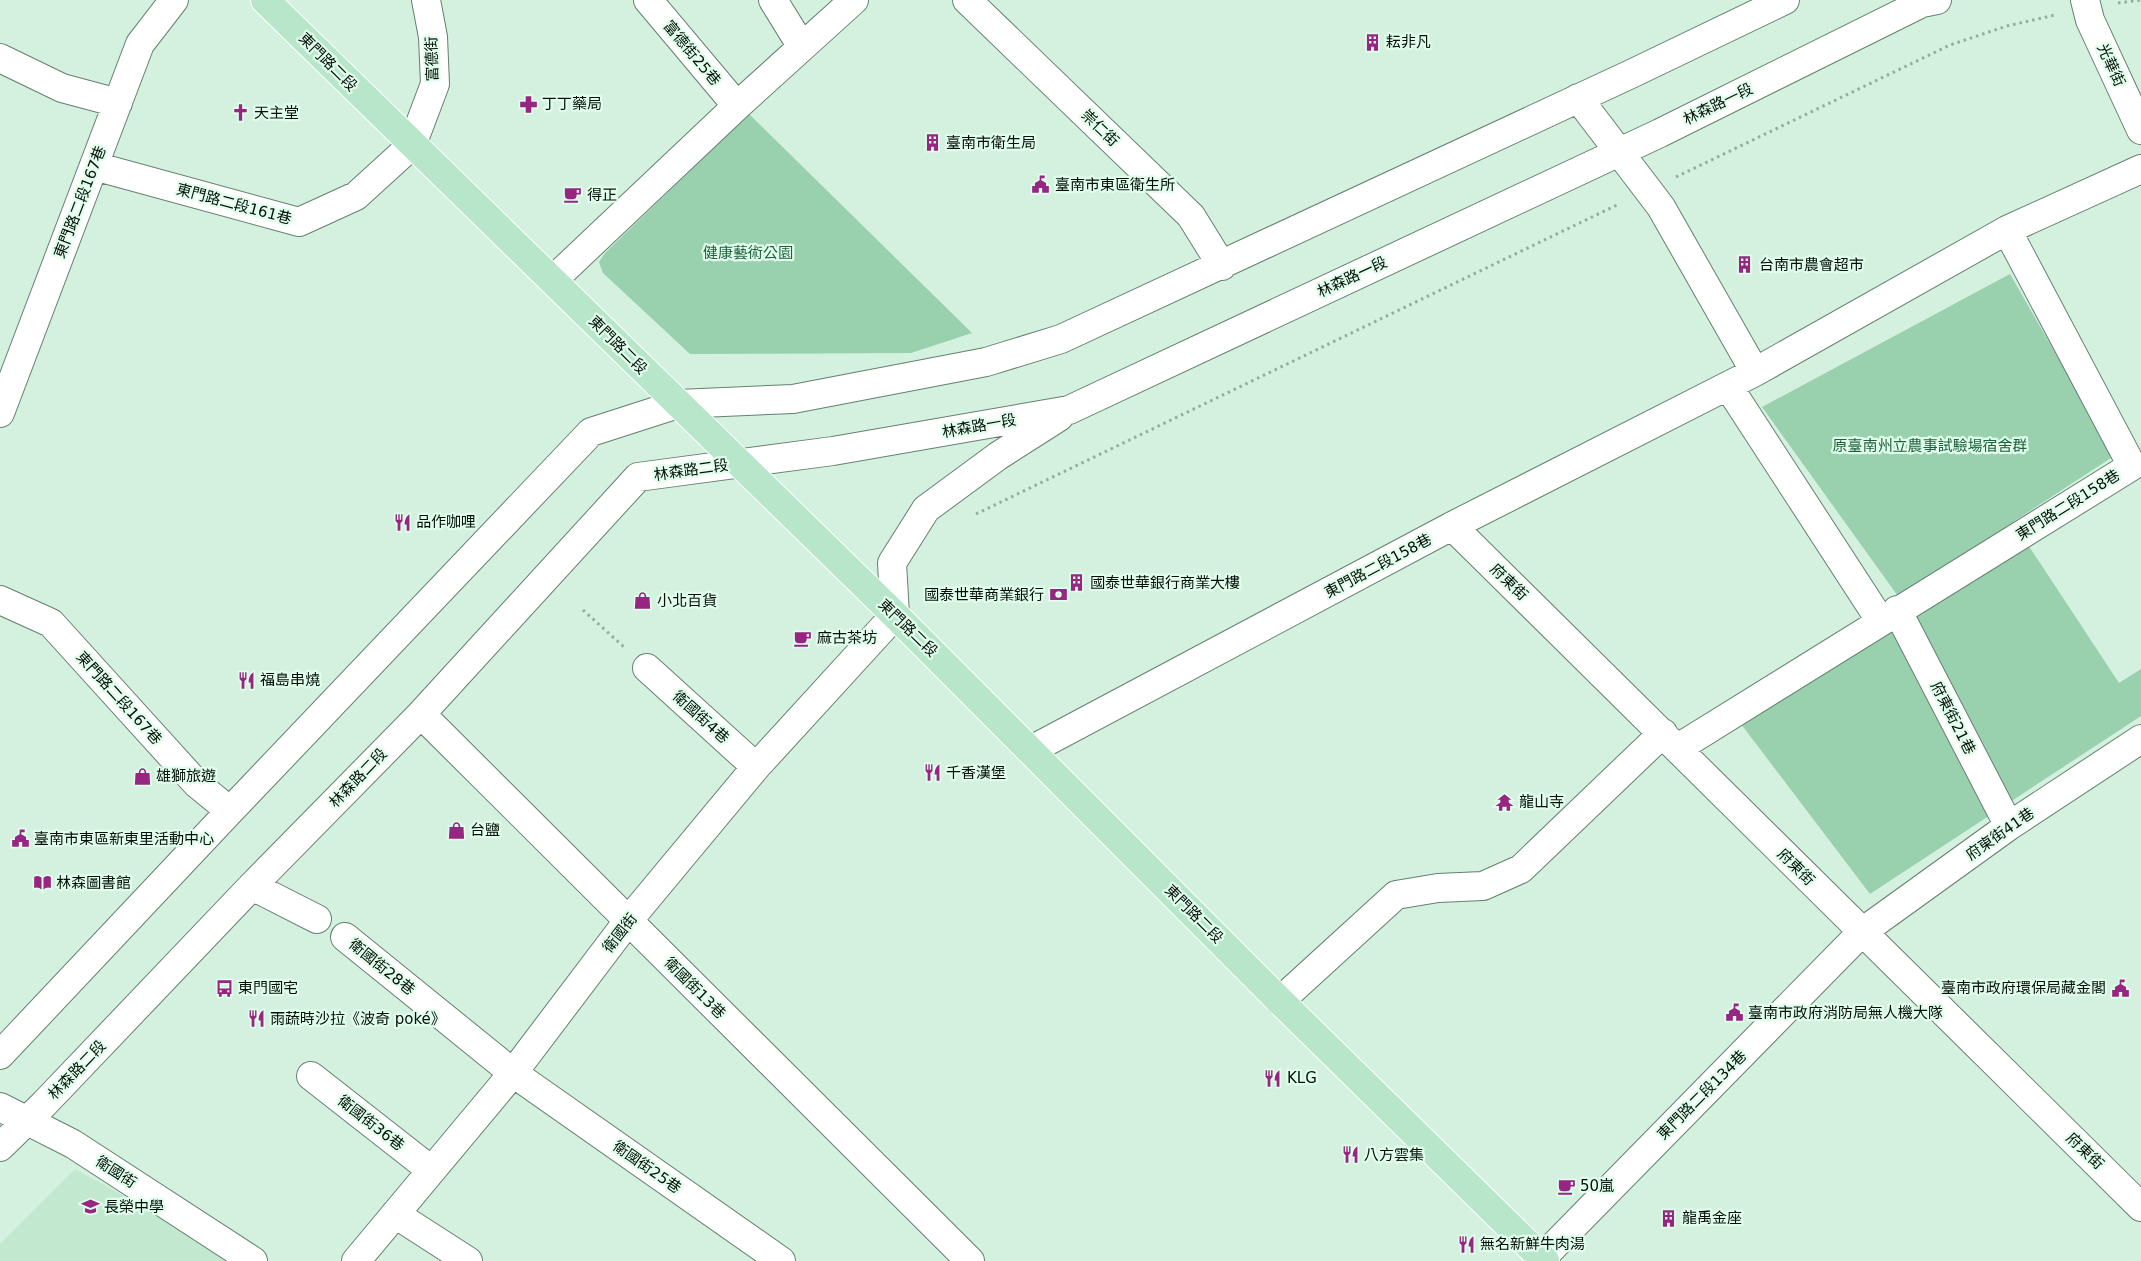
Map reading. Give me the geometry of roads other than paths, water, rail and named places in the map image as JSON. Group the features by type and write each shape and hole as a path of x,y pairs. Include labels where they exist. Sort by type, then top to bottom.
{"main road":[{"name":"東門路二段","path":"266,0 412,145 553,280 895,615 1280,1001 1542,1260"}],"street":[{"name":"東門路二段167巷","path":"3,396 140,44 174,0"},
{"name":"富德街","path":"412,145 435,84 433,37 426,0"},
{"name":"富德街25巷","path":"648,0 736,106"},
{"path":"773,0 802,47"},
{"path":"553,280 736,106 854,0"},
{"name":"崇仁街","path":"967,0 1191,216 1222,266"},
{"path":"0,1055 230,810 591,432 678,404 793,399 986,362 1061,339 1222,266 1785,0"},
{"name":"林森路一段","path":"739,463 833,451 1069,410 1619,151 1922,3 1937,0"},
{"name":"光華街","path":"2086,3 2090,20 2141,130"},
{"path":"0,58 62,88 118,103"},
{"path":"1578,98 1661,207 1755,372"},
{"name":"東門路二段161巷","path":"94,166 299,222 356,196 412,145"},
{"name":"東門路二段158巷","path":"1031,750 1452,526 1755,372 2007,230 2141,170"},
{"name":"東門路二段158巷","path":"1280,1001 1396,895 1438,888 1483,886 1521,869 1670,740 1889,615 2132,466 2007,230"},
{"path":"1728,386 1889,615"},
{"path":"895,615 892,563 926,509 998,456 1069,410"},
{"name":"林森路二段","path":"0,1147 421,714 638,477 739,463"},
{"name":"府東街","path":"1452,526 2141,1207"},
{"name":"東門路二段167巷","path":"0,600 51,623 197,784 230,810"},
{"name":"衛國街","path":"356,1261 513,1073 628,921 756,767 895,615"},
{"name":"府東街21巷","path":"1889,615 2009,826"},
{"name":"衛國街4巷","path":"647,668 756,767"},
{"name":"衛國街13巷","path":"421,714 970,1261"},
{"name":"府東街41巷","path":"1862,932 2009,826 2141,739"},
{"path":"252,886 318,919"},
{"name":"東門路二段134巷","path":"1542,1260 1862,932"},
{"name":"衛國街28巷","path":"345,937 513,1073"},
{"name":"衛國街25巷","path":"513,1073 780,1261"},
{"name":"衛國街36巷","path":"311,1076 432,1170"},
{"name":"衛國街","path":"0,1107 26,1122 73,1144 253,1261"},
{"path":"395,1214 468,1261"}],"place":[{"name":"耘非凡","path":"1372,42"},
{"name":"丁丁藥局","path":"528,104"},
{"name":"天主堂","path":"240,113"},
{"name":"臺南市衛生局","path":"932,143"},
{"name":"臺南市東區衛生所","path":"1041,185"},
{"name":"得正","path":"573,195"},
{"name":"台南市農會超市","path":"1745,265"},
{"name":"品作咖哩","path":"402,522"},
{"name":"國泰世華銀行商業大樓","path":"1076,583"},
{"name":"國泰世華商業銀行","path":"1058,595"},
{"name":"小北百貨","path":"643,601"},
{"name":"麻古茶坊","path":"803,638"},
{"name":"福島串燒","path":"246,680"},
{"name":"千香漢堡","path":"932,773"},
{"name":"雄獅旅遊","path":"142,776"},
{"name":"龍山寺","path":"1505,802"},
{"name":"台鹽","path":"456,830"},
{"name":"臺南市東區新東里活動中心","path":"20,839"},
{"name":"林森圖書館","path":"42,883"},
{"name":"東門國宅","path":"224,988"},
{"name":"臺南市政府環保局藏金閣","path":"2120,988"},
{"name":"臺南市政府消防局無人機大隊","path":"1734,1013"},
{"name":"雨蔬時沙拉《波奇 poké》","path":"256,1019"},
{"name":"KLG","path":"1273,1078"},
{"name":"八方雲集","path":"1350,1155"},
{"name":"50嵐","path":"1566,1186"},
{"name":"長榮中學","path":"90,1207"},
{"name":"龍禹金座","path":"1668,1218"},
{"name":"無名新鮮牛肉湯","path":"1466,1244"}],"park label":[{"name":"健康藝術公園","path":"748,253"},
{"name":"原臺南州立農事試驗場宿舍群","path":"1930,446"}]}
